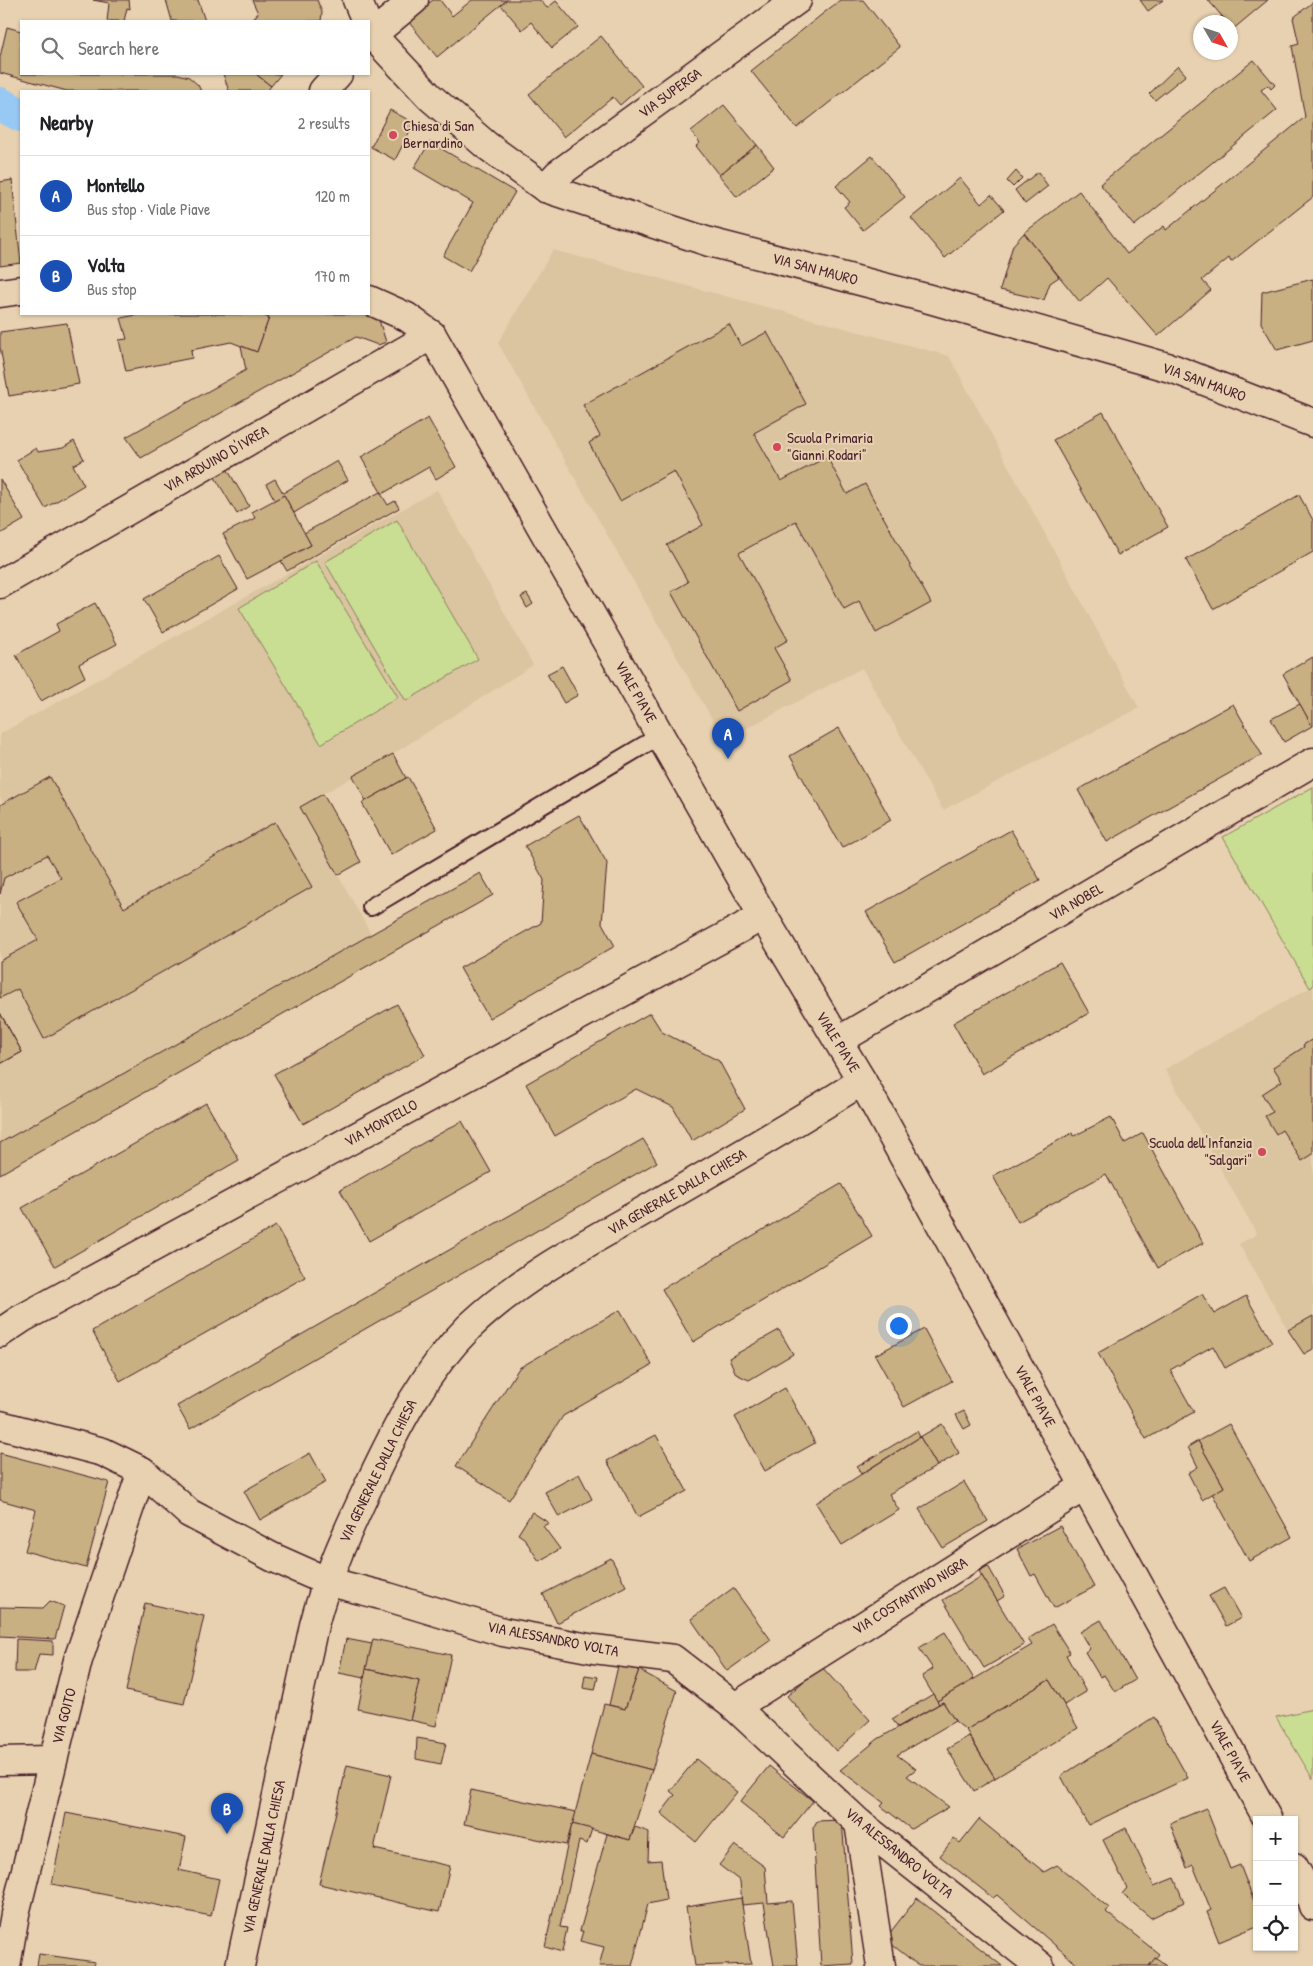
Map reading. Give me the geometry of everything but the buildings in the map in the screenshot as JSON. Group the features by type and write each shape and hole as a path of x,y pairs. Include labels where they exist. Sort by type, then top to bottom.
{"street":[{"name":"VIA SAN MAURO","path":"357,0 365,20"},
{"path":"370,30 414,0"},
{"name":"VIA SUPERGA","path":"545,188 558,174 797,0"},
{"name":"VIA SAN MAURO","path":"370,32 430,97 486,145 545,188 709,242 926,298 1174,369 1313,424"},
{"path":"324,90 337,75"},
{"path":"0,293 20,290"},
{"name":"VIALE PIAVE","path":"370,300 407,317 432,335 763,916 862,1081 1266,1816"},
{"name":"VIA ARDUINO D'IVREA","path":"0,584 432,335"},
{"name":"VIA NOBEL","path":"838,1041 1313,762"},
{"name":"VIA MONTELLO","path":"0,1333 73,1291 763,916"},
{"name":"VIA GENERALE DALLA CHIESA","path":"240,1966 314,1625 326,1581 397,1426 417,1391 437,1363 470,1327 525,1280 796,1123 862,1081"},
{"name":"VIA ALESSANDRO VOLTA","path":"0,1425 103,1452 142,1471 189,1512 272,1557 326,1581 388,1596 503,1632 594,1649 673,1659 735,1706 859,1823 1040,1966"},
{"name":"VIA GOITO","path":"6,1966 7,1913 52,1760 78,1660 142,1471"},
{"name":"VIA COSTANTINO NIGRA","path":"735,1706 1085,1486"},
{"path":"0,1761 52,1760"},
{"path":"859,1823 881,1966"},
{"path":"1298,1874 1310,1896 1313,1906"}],"lane":[{"path":"371,907 660,735"}],"shaded area":[{"name":"Scuola Primaria \"Gianni Rodari\"","path":"553,250 949,356 1139,708 943,810 862,668 724,740 498,343"},
{"path":"437,490 533,665 393,754 300,807 371,934 0,1143 0,805 3,803 0,797 0,734"},
{"name":"Scuola dell'Infanzia \"Salgari\"","path":"1313,986 1313,1316 1288,1330 1239,1244 1257,1234 1165,1069"}],"green space":[{"path":"397,520 478,659 406,701 325,562"},
{"path":"316,561 398,697 321,744 239,608"},
{"path":"1313,787 1313,986 1310,988 1223,837"},
{"path":"1313,1709 1313,1779 1276,1717"}],"waterway":[{"path":"0,104 20,114"}],"place":[{"name":"Chiesa di San Bernardino","path":"393,135"},
{"name":"Scuola Primaria \"Gianni Rodari\"","path":"777,447"},
{"name":"Montello","path":"728,759"},
{"name":"Scuola dell'Infanzia \"Salgari\"","path":"1262,1152"},
{"name":"Volta","path":"227,1834"}]}
